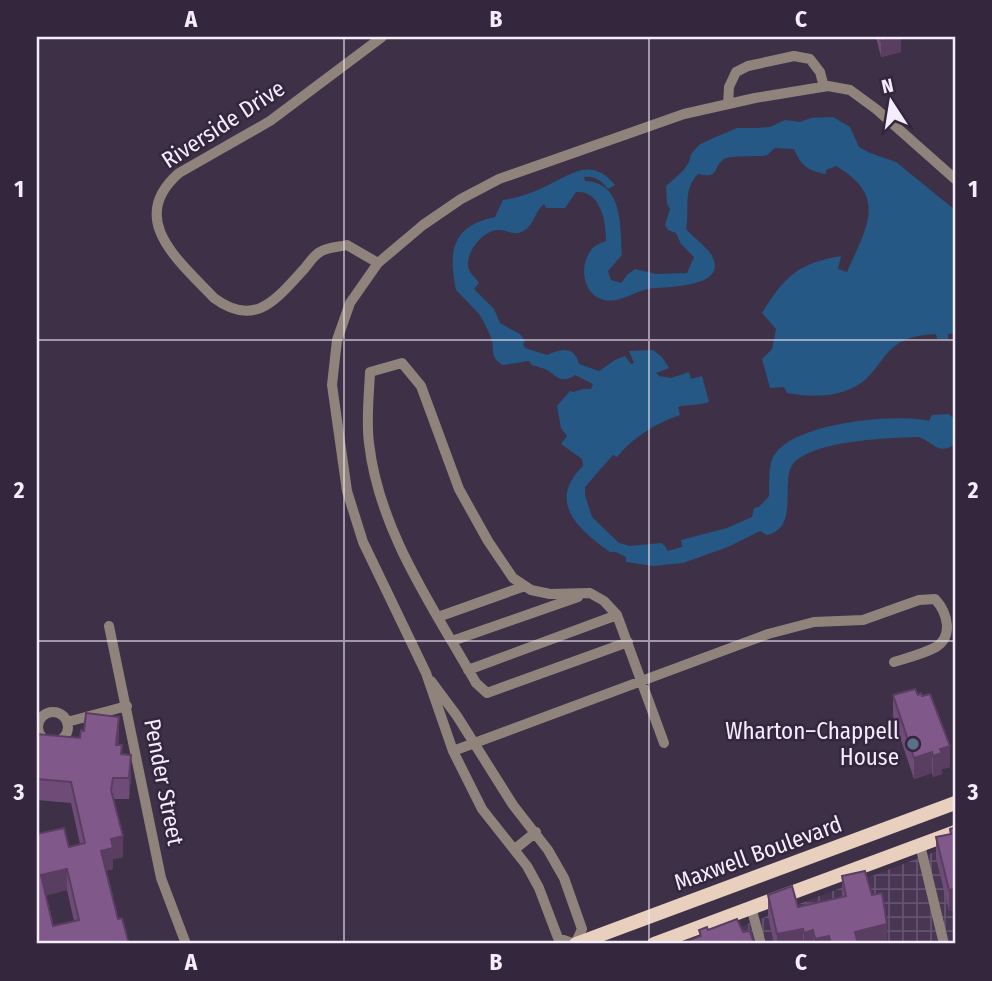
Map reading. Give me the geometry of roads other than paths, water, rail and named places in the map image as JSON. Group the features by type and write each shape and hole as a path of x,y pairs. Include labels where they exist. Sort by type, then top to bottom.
{"main road":[{"name":"Maxwell Boulevard","path":"575,944 955,803"},
{"path":"654,944 955,832"}],"street":[{"name":"Riverside Drive","path":"378,263 347,245 321,251 274,301 259,310 239,310 222,304 188,271 164,242 158,227 156,209 161,192 178,173 270,121 382,37"},
{"path":"728,104 729,87 736,72 748,66 794,56 810,59 820,72 824,87"},
{"path":"426,673 475,742 513,805 536,832 564,878 582,929 575,944 558,938 539,888 515,849 482,809 453,751 426,673 363,542 347,491 332,385 337,340 351,303 378,263 413,233 461,199 499,179 684,114 824,87 850,90 876,109 955,179"},
{"path":"628,642 487,693 476,683 397,545 378,485 369,442 370,372 402,363 421,386 459,489 488,541 513,578 531,590 550,594 590,593 604,601 617,615 628,642 664,743"},
{"path":"438,617 525,586"},
{"path":"452,641 590,593"},
{"path":"453,751 768,634 814,622 863,620 919,600 935,599 942,606 947,621 946,637 937,646 894,662"},
{"path":"468,670 617,615"},
{"name":"Pender Street","path":"109,626 161,878 186,944"},
{"path":"67,722 127,706"},
{"path":"48,713 59,714 67,722 64,738 53,742 43,738 38,727 48,713"},
{"path":"515,849 536,832"},
{"path":"920,845 944,944"},
{"path":"751,907 761,944"}],"water":[{"path":"833,117 850,127 859,147 896,162 955,210 955,333 948,334 948,339 937,339 936,334 917,336 899,343 862,383 842,392 808,396 787,393 784,387 770,388 762,359 772,349 776,329 762,313 778,290 803,268 826,259 841,256 838,269 847,272 861,241 868,214 868,202 863,189 852,178 836,166 826,170 826,174 810,169 802,164 794,149 775,148 767,155 727,158 720,162 713,174 698,174 693,180 688,193 686,229 710,253 715,267 712,275 693,284 648,289 613,300 601,299 595,295 586,284 585,262 593,248 606,241 606,233 600,209 591,196 584,193 576,192 565,208 546,208 544,204 525,230 515,233 493,231 481,238 472,250 469,270 479,283 474,289 494,309 500,323 520,334 525,341 525,348 547,355 562,350 570,351 579,364 599,371 625,356 631,364 634,363 629,351 653,350 669,368 656,373 659,376 671,378 689,372 691,379 702,376 709,402 678,407 680,415 645,432 617,457 613,455 585,487 592,517 619,543 630,546 661,543 667,551 682,547 681,540 727,528 752,517 754,508 759,507 769,496 772,458 786,443 803,435 824,428 870,420 893,418 929,421 932,415 949,414 955,420 955,444 945,449 919,437 889,438 834,445 803,456 793,464 790,471 786,514 777,531 767,535 760,531 728,547 683,563 653,566 626,562 626,557 610,552 578,525 567,503 567,492 572,479 583,466 582,459 561,444 567,436 561,428 557,406 570,391 591,389 593,384 575,375 561,379 529,361 503,365 496,360 491,338 481,317 456,290 453,252 456,242 470,227 495,217 503,200 527,194 569,174 588,169 606,176 615,185 608,189 592,177 584,177 585,181 598,183 607,189 620,220 622,255 608,271 611,280 621,283 635,269 656,274 687,273 694,257 681,244 676,233 668,230 665,225 670,209 666,186 683,171 699,145 737,128 770,127 785,120 800,122 811,118"}],"place":[{"name":"Wharton–Chappell House","path":"913,744"}]}
